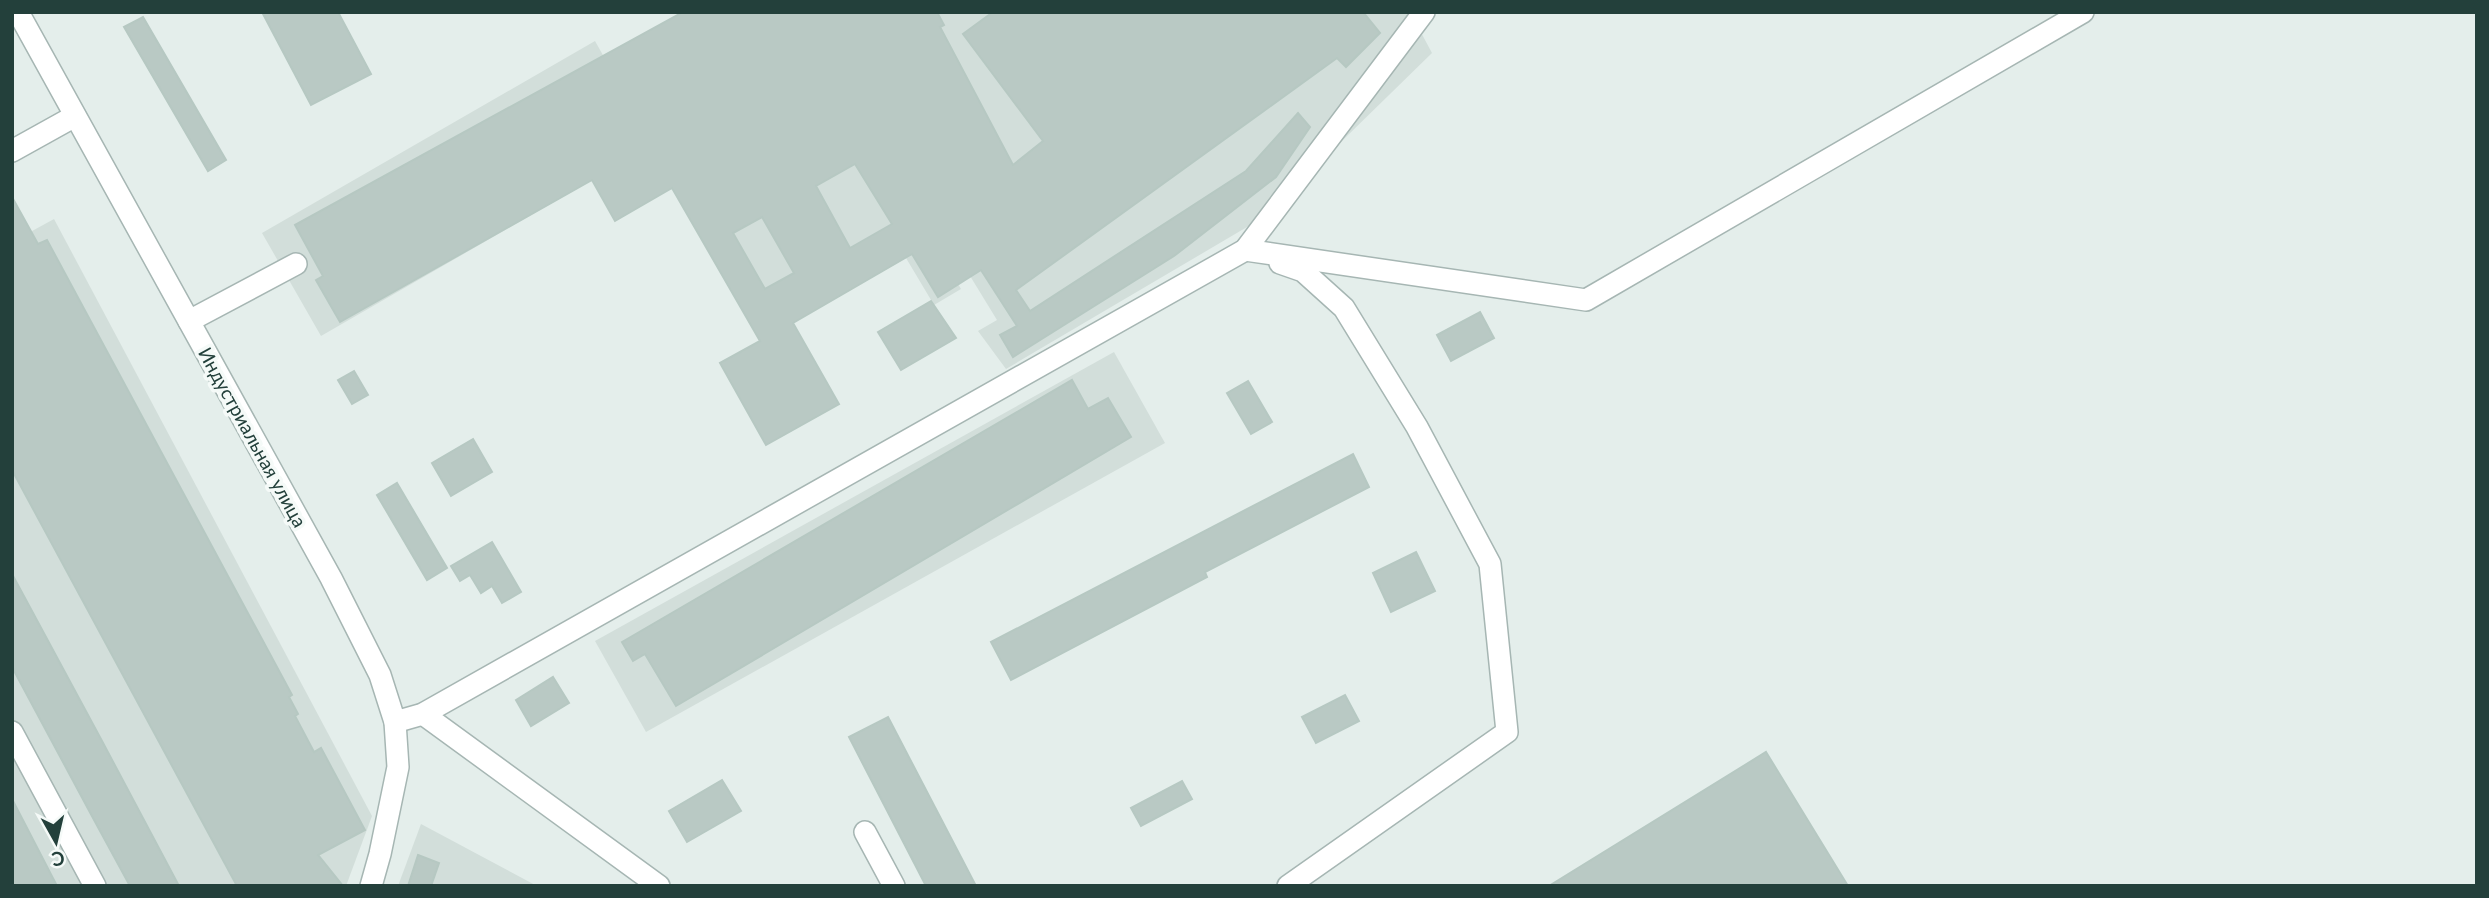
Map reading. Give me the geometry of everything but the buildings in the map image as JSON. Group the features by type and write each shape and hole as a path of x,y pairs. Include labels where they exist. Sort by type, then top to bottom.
{"street":[{"name":"Индустриальная улица","path":"18,12 331,578 380,675 395,722 398,767 371,886"},
{"path":"395,722 424,714 1245,250 1424,12"},
{"path":"1245,250 1587,300 2083,12"},
{"path":"12,151 75,116"},
{"path":"1245,250 1303,271 1344,309 1417,427 1490,564 1507,732 1288,886"},
{"path":"189,321 296,264"},
{"path":"424,714 659,886"},
{"path":"12,732 95,886"},
{"path":"865,832 894,886"}],"shaded area":[{"path":"682,12 1410,12 1432,53 1264,217 1006,369 978,331 997,320 926,204 910,200 961,289 934,305 906,258 760,341 672,188 615,221 592,180 321,336 262,233 595,41 604,57"},
{"path":"54,219 372,816 346,886 12,886 12,242"},
{"path":"1114,352 1165,443 646,732 595,641"},
{"path":"421,824 537,886 398,886"}]}
